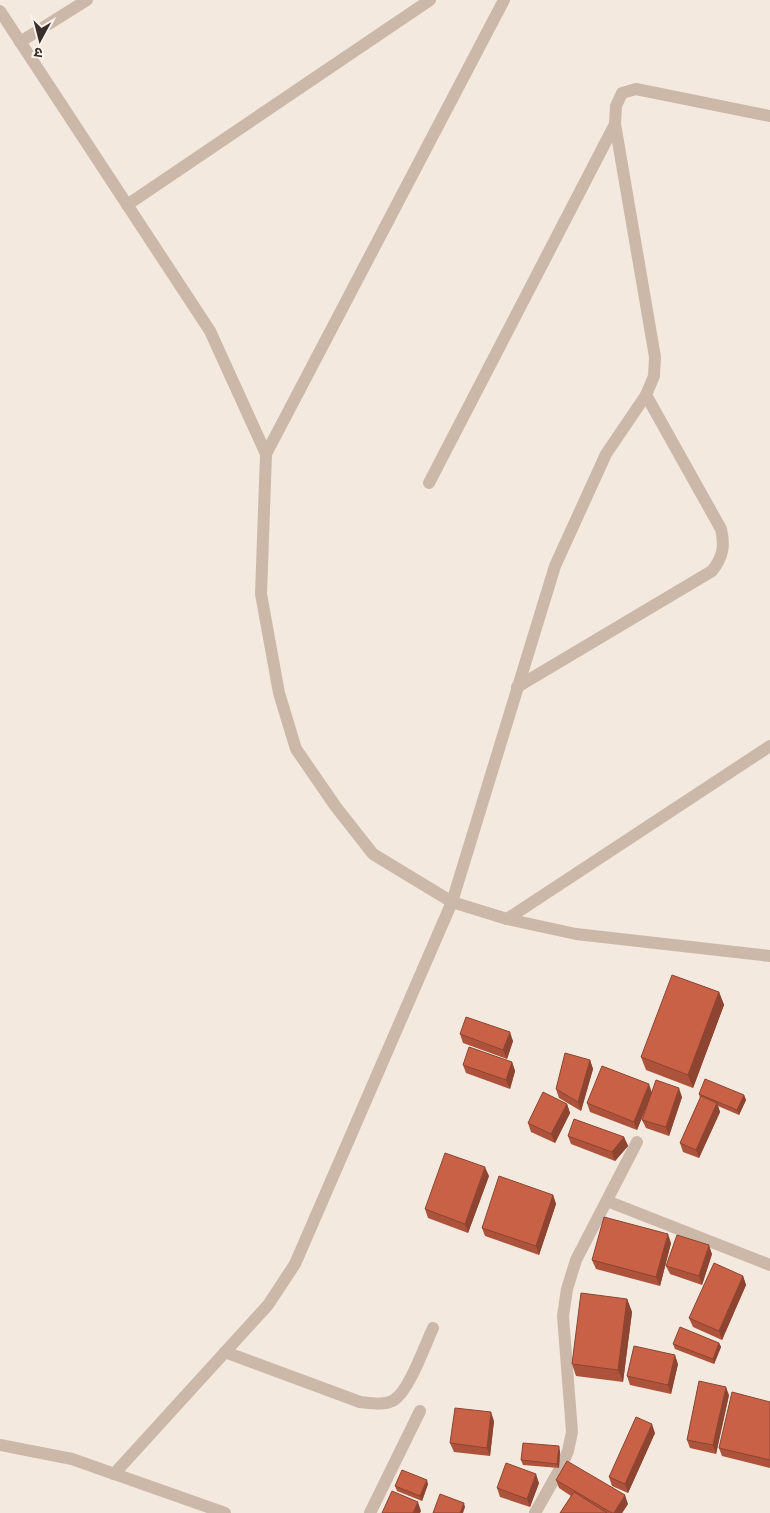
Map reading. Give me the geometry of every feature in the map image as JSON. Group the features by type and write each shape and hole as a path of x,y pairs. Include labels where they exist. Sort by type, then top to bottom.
{"street":[{"path":"20,42 87,0"},
{"path":"128,205 430,0"},
{"path":"504,0 266,454 261,594 279,693 296,749 336,807 373,854 452,902 507,919 576,934 770,956"},
{"path":"0,12 210,331 266,454"},
{"path":"114,1474 268,1305 294,1264 452,902 555,566 606,454 646,395 654,376 655,358 615,124 616,106 622,93 636,89 770,116"},
{"path":"429,483 615,124"},
{"path":"518,687 712,571 720,560 724,544 720,529 646,395"},
{"path":"507,919 770,746"},
{"path":"535,1513 562,1467 572,1432 563,1316 566,1289 576,1260 637,1142"},
{"path":"607,1201 770,1265"},
{"path":"225,1352 360,1402 378,1404 394,1400 403,1390 433,1328"},
{"path":"370,1513 420,1411"},
{"path":"0,1445 72,1459 225,1513"}],"building":[{"path":"672,975 719,992 688,1075 641,1057"},
{"path":"466,1017 510,1032 503,1050 460,1034"},
{"path":"469,1047 512,1062 506,1080 463,1065"},
{"path":"565,1053 590,1060 578,1102 556,1089"},
{"path":"602,1066 649,1084 634,1122 587,1103"},
{"path":"705,1079 744,1095 737,1110 699,1094"},
{"path":"656,1080 679,1088 666,1127 642,1120"},
{"path":"543,1092 567,1104 551,1134 528,1123"},
{"path":"701,1096 717,1103 696,1150 680,1143"},
{"path":"574,1119 624,1137 612,1152 568,1136"},
{"path":"445,1153 485,1167 465,1224 425,1209"},
{"path":"499,1176 553,1195 536,1246 482,1228"},
{"path":"604,1217 668,1234 656,1277 592,1260"},
{"path":"677,1235 709,1245 699,1276 666,1266"},
{"path":"714,1263 743,1276 719,1331 689,1318"},
{"path":"581,1293 627,1299 618,1370 572,1364"},
{"path":"680,1327 719,1343 713,1359 673,1344"},
{"path":"634,1346 675,1355 668,1385 627,1376"},
{"path":"699,1381 726,1387 713,1445 687,1440"},
{"path":"732,1392 770,1402 770,1460 719,1448"},
{"path":"455,1408 491,1412 487,1448 450,1443"},
{"path":"636,1417 652,1424 625,1484 609,1477"},
{"path":"523,1443 559,1446 557,1464 521,1460"},
{"path":"567,1461 625,1495 614,1513 556,1480"},
{"path":"506,1463 536,1474 527,1499 497,1488"},
{"path":"402,1470 427,1480 420,1496 395,1486"},
{"path":"392,1491 418,1502 413,1513 382,1513"},
{"path":"574,1492 607,1513 560,1513"},
{"path":"440,1494 464,1503 460,1513 433,1513"}]}
